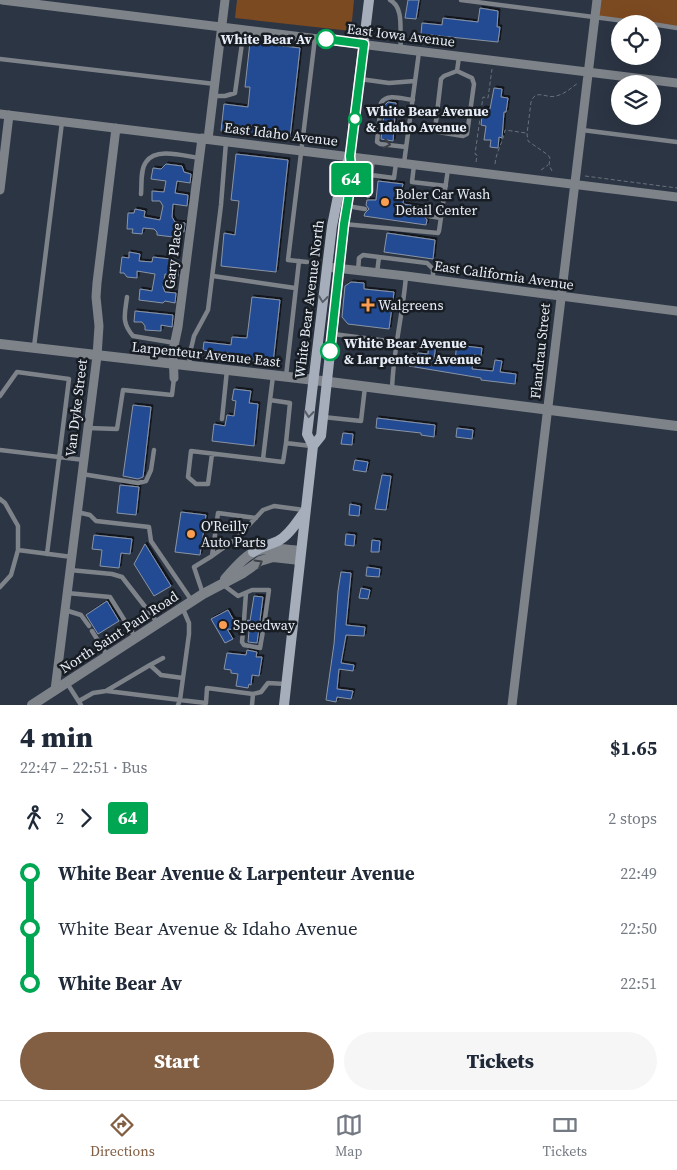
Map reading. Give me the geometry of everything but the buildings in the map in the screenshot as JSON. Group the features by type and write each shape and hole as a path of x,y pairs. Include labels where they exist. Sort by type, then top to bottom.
{"main road":[{"name":"White Bear Avenue North","path":"284,705 313,446 321,436 344,224 352,176 350,156 369,0"},
{"name":"White Bear Avenue North","path":"313,446 307,434 327,267 342,176 350,156"},
{"path":"253,552 260,547 283,538 306,510"}],"street":[{"name":"East Iowa Avenue","path":"2,0 677,83"},
{"name":"Gary Place","path":"174,378 173,351 199,158 214,96 225,0"},
{"name":"Flandrau Street","path":"512,705 597,0"},
{"name":"East Idaho Avenue","path":"5,115 677,197"},
{"path":"0,190 5,115"},
{"name":"Van Dyke Street","path":"55,690 97,356 99,326 96,296 97,283 116,128"},
{"name":"East California Avenue","path":"327,267 677,311"},
{"name":"Larpenteur Avenue East","path":"0,344 365,386 677,426"},
{"path":"253,552 267,547 301,555"},
{"name":"North Saint Paul Road","path":"221,584 236,566 253,552"},
{"name":"North Saint Paul Road","path":"32,705 203,594 244,573 266,558 301,555"}],"lane":[{"path":"390,0 399,9 401,49"},
{"path":"461,0 611,19"},
{"path":"661,25 677,28"},
{"path":"214,96 225,96 235,93 244,29"},
{"path":"307,262 288,260 315,38"},
{"path":"371,175 394,178 406,147 419,50"},
{"path":"457,71 459,56"},
{"path":"0,59 215,84"},
{"path":"457,71 472,78 474,84 468,134 463,136 438,132 436,130 441,79 457,71"},
{"path":"360,79 389,83 415,81"},
{"path":"406,147 377,142 381,103 388,98 413,100"},
{"path":"33,348 62,122"},
{"path":"580,130 677,142"},
{"path":"189,366 194,336 208,310 221,206 226,141"},
{"path":"140,194 146,162 156,155 165,154 199,158"},
{"path":"368,196 373,159"},
{"path":"415,164 412,182 446,186"},
{"path":"344,224 438,233 448,168"},
{"path":"347,206 365,209"},
{"path":"428,216 441,218"},
{"path":"358,271 358,258 364,255 427,263 433,269 433,280"},
{"path":"377,273 379,257"},
{"path":"285,377 299,261"},
{"path":"213,276 295,288"},
{"path":"392,390 396,342 404,305 406,276"},
{"path":"127,297 124,319 126,328 133,336 175,343"},
{"path":"332,334 396,342"},
{"path":"222,419 228,370"},
{"path":"0,396 16,372 69,379 47,554"},
{"path":"262,459 273,376"},
{"path":"88,428 117,430 122,390 172,396 174,378"},
{"path":"323,417 361,422 365,386"},
{"path":"212,454 208,484 196,484 188,477 191,451 283,462 290,403 270,400"},
{"path":"286,443 313,446"},
{"path":"0,450 84,460"},
{"path":"82,474 138,483 146,481 152,470 154,450"},
{"path":"0,499 5,503 18,526 18,550 11,576 0,587"},
{"path":"203,594 194,567 237,538 263,510 274,506 306,510"},
{"path":"77,512 90,514 96,521 149,527 151,541 192,601"},
{"path":"212,556 218,513 256,518"},
{"path":"18,550 72,557"},
{"path":"70,570 112,574 122,577 157,624"},
{"path":"221,584 238,596 252,590 269,590 260,648 244,645 242,642 243,631"},
{"path":"67,593 110,597 136,638"},
{"path":"244,620 246,593"},
{"path":"179,702 189,634 189,623 182,608"},
{"path":"65,610 81,614 88,626"},
{"path":"264,625 293,628"},
{"path":"92,631 108,656"},
{"path":"106,691 163,658"},
{"path":"150,665 161,675 183,678"},
{"path":"67,683 80,703 93,693 106,691 205,704 207,688 253,694 261,692 268,683 286,684"},
{"path":"252,705 253,694"}],"path":[{"path":"476,162 477,155 475,154 483,98 488,98 492,69"},
{"path":"552,171 549,165 550,158 542,149 531,145 528,141 527,133 532,98 537,94 552,97 559,96 578,83"},
{"path":"495,164 505,130 527,133"},
{"path":"541,170 549,165"},
{"path":"582,176 677,188"}],"shaded area":[{"path":"237,0 354,0 351,31 235,18"},
{"path":"597,0 677,0 677,28 661,26 661,15 611,15 611,19 595,17"}],"bus line":[{"name":"64","path":"326,39 364,44 350,156 352,176 344,224 330,351"}],"place":[{"name":"White Bear Av","path":"326,39"},
{"name":"White Bear Avenue & Idaho Avenue","path":"355,119"},
{"name":"Boler Car Wash Detail Center","path":"385,202"},
{"name":"Walgreens","path":"368,305"},
{"name":"White Bear Avenue & Larpenteur Avenue","path":"330,351"},
{"name":"O'Reilly Auto Parts","path":"191,534"},
{"name":"Speedway","path":"223,625"}]}
